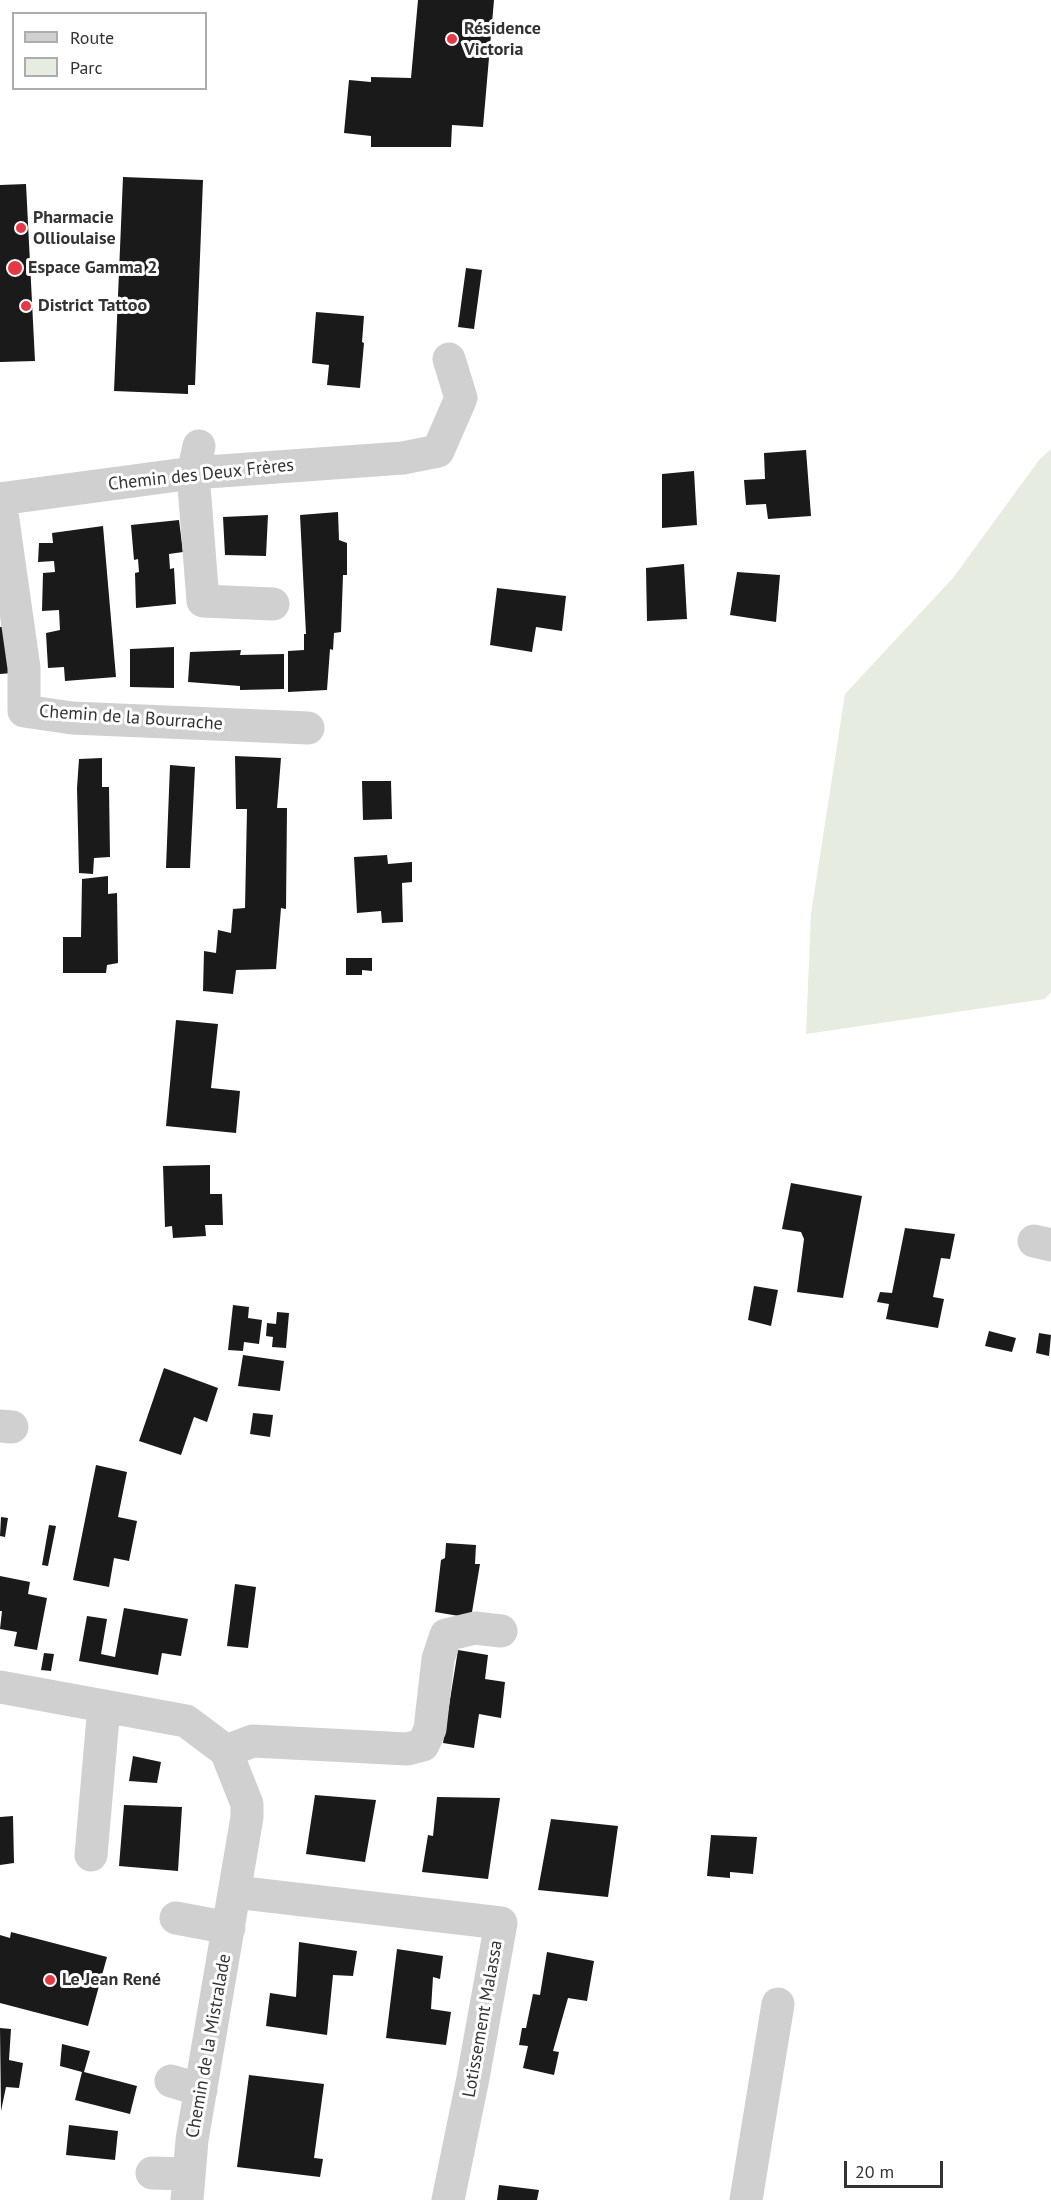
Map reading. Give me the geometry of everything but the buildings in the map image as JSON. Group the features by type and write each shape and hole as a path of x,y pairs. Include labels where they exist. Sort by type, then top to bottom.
{"street":[{"name":"Chemin des Deux Frères","path":"0,499 196,460 308,452 403,458 438,451 461,398 449,359"},
{"path":"196,460 203,601 273,604"},
{"name":"Chemin de la Bourrache","path":"0,499 24,668 24,711 72,718 308,728"},
{"path":"0,1687 97,1699 186,1721 226,1751 253,1741 408,1749 423,1746 430,1729 438,1659 446,1635 475,1628 501,1631"},
{"path":"91,1855 97,1699"},
{"name":"Chemin de la Mistralade","path":"188,2187 192,2140 186,2086 229,1928 235,1892 234,1815 247,1804 226,1751"},
{"name":"Lotissement Malassa","path":"235,1892 501,1923 448,2200"},
{"path":"176,1918 229,1928"},
{"path":"746,2200 778,2004"},
{"path":"152,2173 188,2187"}],"green space":[{"path":"1051,449 1051,992 1045,999 806,1034 811,914 845,694 953,578 1039,460"}],"place":[{"name":"Résidence Victoria","path":"452,39"},
{"name":"Pharmacie Ollioulaise","path":"21,228"},
{"name":"Espace Gamma 2","path":"15,268"},
{"name":"District Tattoo","path":"26,306"},
{"name":"Le Jean René","path":"50,1980"}]}
